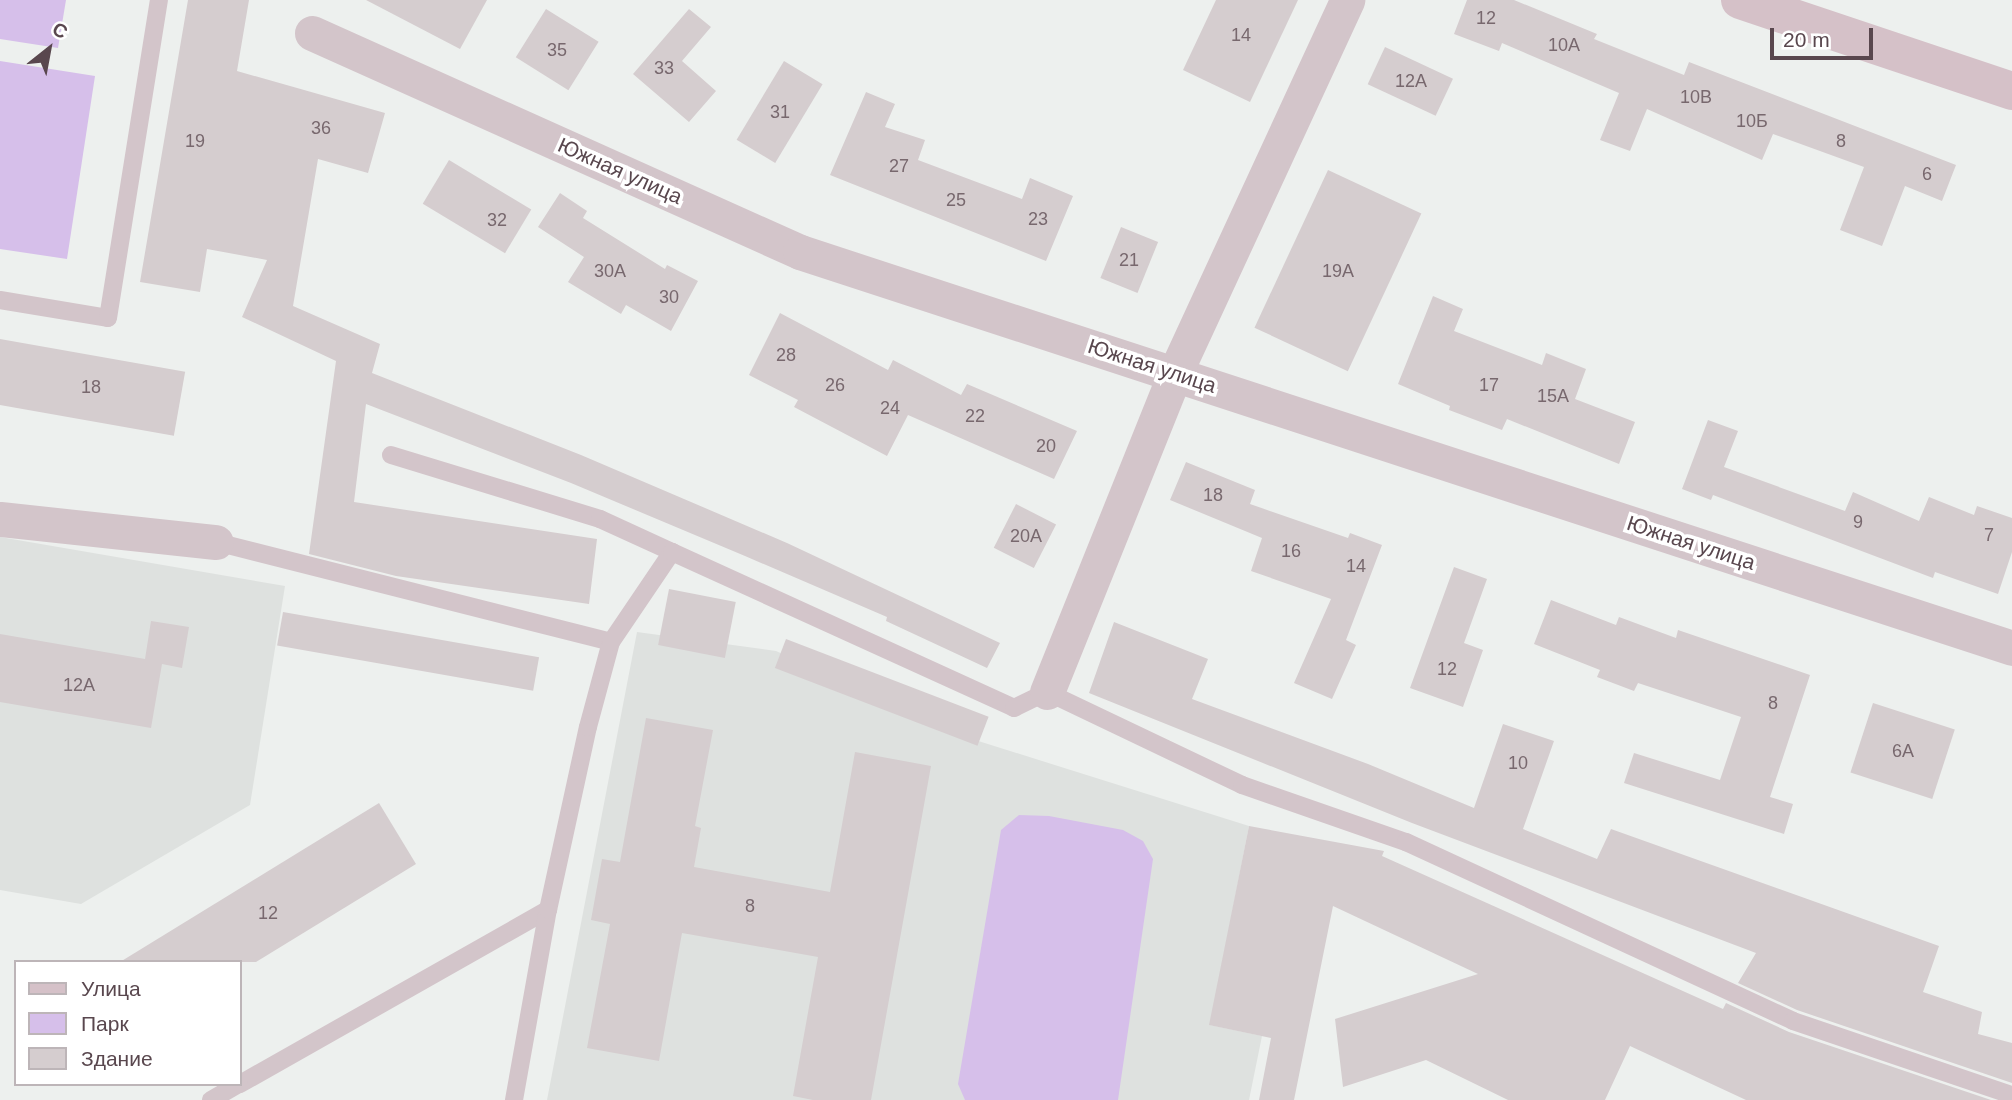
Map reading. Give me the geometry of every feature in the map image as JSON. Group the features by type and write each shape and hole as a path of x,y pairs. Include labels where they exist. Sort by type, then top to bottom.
{"main road":[{"path":"1740,0 2012,91"}],"street":[{"path":"1047,692 1175,373 1347,0"},
{"name":"Южная улица","path":"312,33 800,252 2012,648"},
{"path":"0,519 216,542"}],"lane":[{"path":"0,300 108,318 159,0"},
{"path":"391,455 600,519 1014,708 1047,692 1242,785 1406,842 1793,1021 2012,1095"},
{"path":"216,542 611,642"},
{"path":"514,1100 548,909 588,727 611,642 672,552"},
{"path":"242,1082 548,909"},
{"path":"211,1100 236,1086"}],"shaded area":[{"path":"0,537 285,586 250,805 81,904 0,890"},
{"path":"637,632 776,651 972,739 1249,826 1210,1025 1262,1036 1249,1100 547,1100"}],"green space":[{"path":"0,0 66,0 58,48 0,39"},
{"path":"0,61 95,76 67,259 0,249"},
{"path":"1019,815 1049,816 1123,830 1143,841 1153,859 1118,1100 965,1100 958,1084 1001,830"}],"building":[{"path":"188,0 249,0 237,71 385,113 368,173 318,159 293,306 380,344 372,373 581,455 787,543 1000,643 987,668 886,621 887,617 745,556 571,483 366,404 354,502 597,539 589,604 396,576 309,554 336,361 242,317 267,260 207,249 200,292 140,282"},
{"path":"366,0 487,0 460,49"},
{"path":"1216,0 1298,0 1250,102 1183,70"},
{"path":"1467,0 1514,0 1597,34 1594,39 1684,75 1689,62 1956,165 1942,201 1905,186 1882,246 1840,230 1864,167 1773,134 1762,160 1647,109 1630,151 1600,140 1619,93 1502,43 1499,51 1454,34"},
{"path":"546,9 599,42 568,90 516,57"},
{"path":"689,9 711,27 682,61 716,91 689,122 633,74"},
{"path":"1385,47 1453,79 1436,116 1368,84"},
{"path":"784,61 823,84 775,163 737,140"},
{"path":"866,92 895,104 885,127 925,140 918,160 1022,199 1030,178 1073,196 1046,261 830,175"},
{"path":"449,160 531,209 505,253 423,204"},
{"path":"1328,170 1421,214 1348,371 1254,328"},
{"path":"560,193 587,211 583,218 665,269 667,265 698,281 671,331 626,305 621,314 568,282 584,257 538,227"},
{"path":"1121,227 1158,242 1137,293 1100,278"},
{"path":"1433,296 1463,309 1454,331 1542,365 1546,353 1586,369 1575,399 1635,422 1619,464 1507,419 1502,430 1449,410 1450,406 1398,384"},
{"path":"780,313 888,370 893,360 961,395 967,384 1077,431 1054,479 908,415 887,456 794,407 798,400 749,375"},
{"path":"0,339 185,372 174,436 0,405"},
{"path":"1708,420 1738,431 1724,467 1845,511 1853,492 1919,521 1929,497 1974,515 1977,506 2012,518 2012,552 1998,594 1935,572 1933,578 1713,495 1711,500 1682,489"},
{"path":"1186,462 1255,490 1250,504 1348,538 1350,533 1382,545 1346,640 1356,645 1332,699 1294,683 1331,599 1251,571 1262,538 1170,500"},
{"path":"1016,504 1056,524 1034,568 994,548"},
{"path":"1454,567 1487,579 1464,643 1483,650 1463,707 1410,688"},
{"path":"669,589 736,602 725,658 658,645"},
{"path":"1551,600 1616,625 1619,617 1676,638 1678,630 1810,675 1770,797 1793,804 1784,834 1624,783 1634,753 1720,780 1741,717 1638,683 1634,691 1597,677 1600,670 1534,644"},
{"path":"283,612 539,657 533,691 277,645"},
{"path":"151,621 189,627 182,668 162,664 151,728 0,702 0,634 145,659"},
{"path":"1114,622 1208,659 1192,699 1368,764 1474,808 1503,724 1554,741 1523,829 1597,859 1611,829 1939,946 1923,992 1982,1012 1978,1034 2012,1043 2012,1083 1797,1010 1738,983 1756,953 1412,823 1089,693"},
{"path":"786,639 989,717 977,746 775,668"},
{"path":"1873,703 1955,730 1932,799 1850,772"},
{"path":"646,718 713,730 695,826 701,828 694,867 830,892 855,752 931,766 871,1100 813,1100 793,1096 818,957 682,933 659,1061 587,1048 610,924 591,920 602,859 620,862"},
{"path":"379,803 416,864 256,962 123,960"},
{"path":"1249,826 1384,851 1382,856 1723,1009 1726,1003 1789,1032 1991,1100 1746,1100 1630,1046 1605,1100 1508,1100 1426,1060 1343,1087 1335,1019 1478,974 1333,906 1294,1100 1259,1100 1271,1038 1209,1025"}]}
